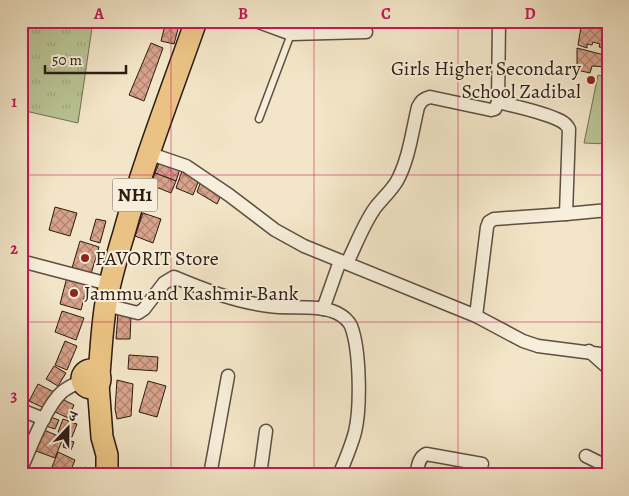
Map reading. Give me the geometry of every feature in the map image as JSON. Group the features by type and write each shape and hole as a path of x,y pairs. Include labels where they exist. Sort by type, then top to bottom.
{"highway":[{"name":"NH1","path":"108,471 107,455 91,379 91,332 101,282 120,210 139,149 188,21"},
{"name":"NH1","path":"91,379 110,281 148,153 196,21"}],"street":[{"path":"256,21 291,34 366,32"},
{"path":"323,309 344,262 367,221 391,190 400,173 405,161 418,107 424,98 430,97 491,110 495,109 498,102 499,21"},
{"path":"498,102 534,111 567,124 569,129 566,214"},
{"path":"148,153 186,166 229,195 274,230 304,246 476,316 523,341 538,346 589,351 608,355"},
{"path":"476,316 487,227 490,222 494,219 608,210"},
{"path":"21,261 101,282"},
{"path":"106,305 138,313 144,309 164,283 174,277 210,292 250,303 323,309 336,312 348,321 351,326 357,351 358,393 355,430 339,475"},
{"path":"589,351 608,368"},
{"path":"210,475 228,376"},
{"path":"21,469 44,419 61,393 91,379"},
{"path":"21,410 44,419"},
{"path":"260,475 266,431"},
{"path":"416,475 419,462 422,456 426,454 482,464"},
{"path":"586,456 608,467"}],"lane":[{"path":"259,119 291,34"}],"green space":[{"path":"21,21 93,21 78,123 21,110"},
{"path":"598,75 608,77 608,144 584,143"}],"building":[{"path":"166,21 179,25 174,44 161,41"},
{"path":"582,21 608,21 608,53 604,53 605,48 599,47 600,44 593,42 592,45 587,44 587,48 578,45"},
{"path":"151,43 163,48 144,101 129,95"},
{"path":"577,48 608,56 608,67 592,66 590,73 577,70"},
{"path":"160,161 180,169 176,181 155,173"},
{"path":"182,171 199,180 193,195 176,188"},
{"path":"155,173 176,181 171,193 151,185"},
{"path":"201,181 222,193 217,204 197,192"},
{"path":"55,207 77,213 70,236 49,230"},
{"path":"143,213 161,219 153,243 135,236"},
{"path":"96,219 106,221 100,243 90,240"},
{"name":"FAVORIT Store","path":"80,241 99,247 91,274 72,268"},
{"name":"Jammu and Kashmir Bank","path":"67,277 88,283 81,310 60,304"},
{"path":"62,311 84,318 76,340 55,332"},
{"path":"118,312 131,316 130,339 116,339"},
{"path":"65,341 77,346 67,370 55,365"},
{"path":"129,355 158,357 157,371 128,369"},
{"path":"54,366 66,373 58,386 46,379"},
{"path":"117,380 133,384 131,416 117,419 115,409"},
{"path":"148,381 166,386 157,417 139,412"},
{"path":"38,384 54,392 46,409 29,401"},
{"path":"60,398 74,405 68,418 53,411"},
{"path":"50,417 59,420 55,429 46,426"},
{"path":"63,419 77,424 72,437 58,432"},
{"path":"44,430 63,438 55,458 36,451"},
{"path":"65,439 74,442 71,450 63,447"},
{"path":"58,452 75,460 69,475 52,467"},
{"path":"86,467 90,475 79,475 77,471"}],"place":[{"name":"Girls Higher Secondary School Zadibal","path":"591,80"},
{"name":"FAVORIT Store","path":"85,258"},
{"name":"Jammu and Kashmir Bank","path":"74,293"}]}
